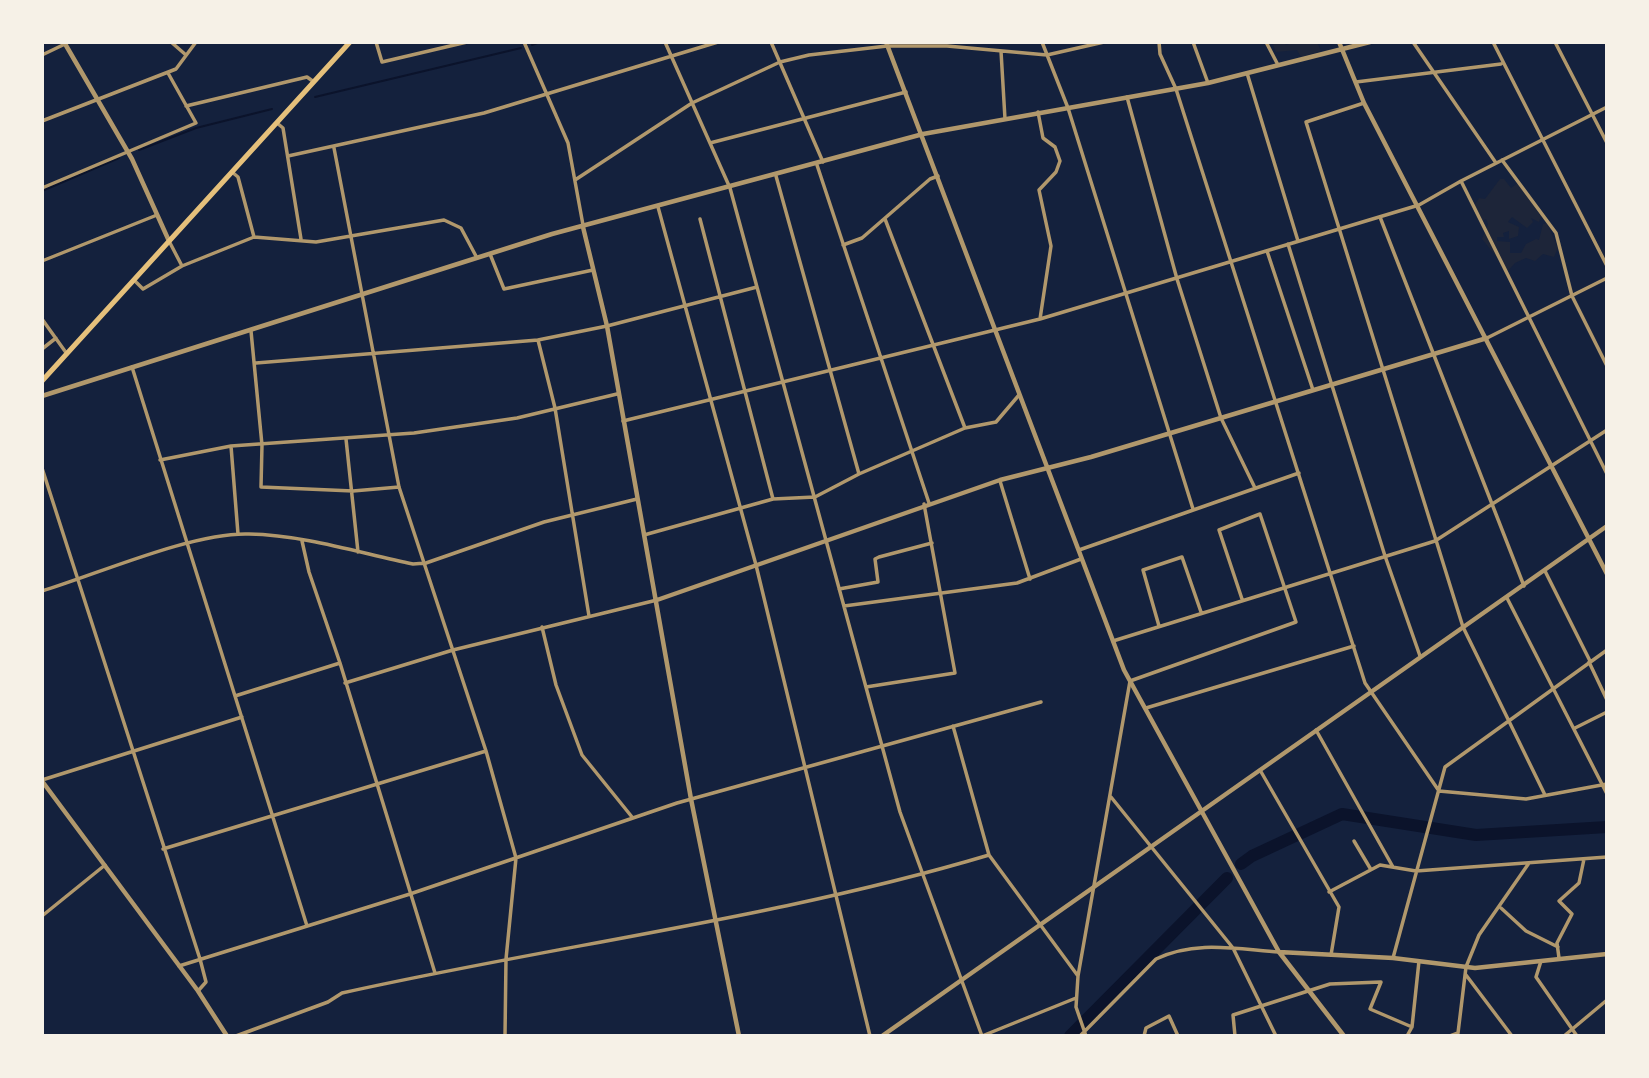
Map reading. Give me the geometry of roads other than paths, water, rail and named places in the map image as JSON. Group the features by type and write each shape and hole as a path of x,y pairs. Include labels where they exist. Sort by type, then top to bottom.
{"main road":[{"path":"42,381 351,42"}],"street":[{"path":"171,42 186,55"},
{"path":"42,121 176,69 196,42"},
{"path":"376,42 382,62 467,42"},
{"path":"438,42 440,48"},
{"path":"666,42 730,188 882,746 921,876 982,1036 1076,998"},
{"path":"288,156 334,148 547,94 718,42"},
{"path":"771,42 823,162"},
{"path":"1042,42 1068,108 1193,509"},
{"path":"575,180 692,103 780,62 887,44 947,46 1047,55 1104,42"},
{"path":"1159,42 1160,54 1177,89 1330,572 1371,692 1439,791"},
{"path":"1193,42 1208,83"},
{"path":"1266,42 1278,65"},
{"path":"1339,42 1364,103 1419,205 1607,574"},
{"path":"42,396 490,254 923,134 1208,83 1370,42"},
{"path":"1413,42 1431,73 1496,163"},
{"path":"1493,42 1607,266"},
{"path":"1555,42 1607,143"},
{"path":"42,55 64,43 127,150 182,266"},
{"path":"525,44 568,143 583,227 607,326 691,799 739,1036"},
{"path":"887,44 923,134 1077,551 1130,681 1279,952 1344,1036"},
{"path":"1001,51 1005,119"},
{"path":"1354,82 1502,64"},
{"path":"42,188 196,123 168,73"},
{"path":"1247,73 1298,241"},
{"path":"186,106 307,76 314,82"},
{"path":"710,144 906,92"},
{"path":"1127,97 1177,279 1221,418 1255,488"},
{"path":"1364,103 1306,122 1463,627 1545,795"},
{"path":"623,421 1040,319 1419,205 1461,180 1607,107"},
{"path":"1038,113 1043,138 1055,147 1060,161 1056,172 1039,190 1051,246 1040,319"},
{"path":"277,122 283,128 301,240"},
{"path":"334,148 399,487 486,751 516,858 506,960 505,1036"},
{"path":"1502,160 1556,233 1572,296 1607,366"},
{"path":"817,165 912,453 926,504 954,673 866,687"},
{"path":"232,172 238,177 254,237"},
{"path":"776,176 859,474"},
{"path":"843,245 863,238 930,179 938,176"},
{"path":"1461,180 1607,474"},
{"path":"658,207 756,565 870,1036"},
{"path":"42,261 158,214"},
{"path":"1380,217 1524,586"},
{"path":"700,219 773,499"},
{"path":"885,219 965,428"},
{"path":"134,281 143,289 182,266 254,237 316,242 444,220 461,228 477,258"},
{"path":"1288,244 1385,556 1420,656"},
{"path":"1267,250 1314,392"},
{"path":"490,254 504,289 593,270"},
{"path":"345,683 453,650 657,600 1000,480 1170,434 1434,356 1487,338 1607,278"},
{"path":"256,363 372,356 538,340 607,326 757,287"},
{"path":"42,319 67,354"},
{"path":"251,331 262,444 261,487 353,491 399,487"},
{"path":"42,349 56,338"},
{"path":"538,340 555,408 589,616"},
{"path":"132,367 307,926"},
{"path":"160,460 231,446 390,436 517,418 618,394"},
{"path":"644,535 773,499 815,497 859,474 965,428 996,422 1019,395"},
{"path":"1113,641 1282,586 1435,541 1607,430"},
{"path":"346,439 358,553"},
{"path":"231,446 238,534"},
{"path":"42,468 200,959 206,982 198,991"},
{"path":"1077,551 1299,474"},
{"path":"1000,480 1030,579"},
{"path":"42,591 187,544 238,534 302,541 426,563 574,513 637,499"},
{"path":"1130,681 1296,622 1259,513 1219,530 1241,599"},
{"path":"882,1036 1607,526"},
{"path":"302,541 309,572 340,663 374,782 435,973"},
{"path":"839,589 878,582 875,559 932,542"},
{"path":"1159,626 1143,570 1182,557 1201,612"},
{"path":"844,606 1030,579 1081,559"},
{"path":"1545,571 1607,700"},
{"path":"1507,598 1605,784 1607,793"},
{"path":"542,627 556,685 582,755 632,817"},
{"path":"1146,708 1354,646"},
{"path":"1393,958 1445,767 1607,650"},
{"path":"235,696 340,663"},
{"path":"1130,681 1078,976 1076,998 1083,1033 1156,959 1195,946 1393,958 1466,967 1495,967 1607,954"},
{"path":"179,965 410,894 632,817 1041,702"},
{"path":"1575,728 1607,712"},
{"path":"227,1036 198,991 42,780 242,717"},
{"path":"953,726 989,855 1078,976"},
{"path":"1315,730 1393,867"},
{"path":"163,849 374,782 486,751"},
{"path":"1261,771 1339,907 1331,955"},
{"path":"1439,791 1526,799 1605,784"},
{"path":"1110,797 1233,948 1276,1036"},
{"path":"1354,841 1370,868"},
{"path":"236,1036 328,1002 342,993 714,920 921,876 989,855"},
{"path":"1329,892 1370,868 1393,867 1416,871 1607,857"},
{"path":"1559,958 1558,947 1572,914 1559,901 1579,883 1584,859"},
{"path":"1450,1036 1458,1033 1466,967 1479,935 1501,908 1529,863"},
{"path":"42,916 105,865"},
{"path":"1501,908 1526,931 1558,947"},
{"path":"1541,960 1536,977 1577,1036"},
{"path":"1407,1036 1412,1027 1419,961"},
{"path":"1466,975 1512,1036"},
{"path":"1235,1036 1233,1015 1330,984 1381,982 1370,1009 1412,1027"},
{"path":"1564,1036 1607,1000"},
{"path":"1144,1036 1146,1028 1170,1016 1178,1036"}],"waterway":[{"path":"532,45 540,42"},
{"path":"315,97 521,48"},
{"path":"139,150 196,128 272,109"},
{"path":"42,191 119,158"},
{"path":"1241,864 1252,856 1342,814 1476,835 1607,827"},
{"path":"1070,1036 1227,878"}]}
